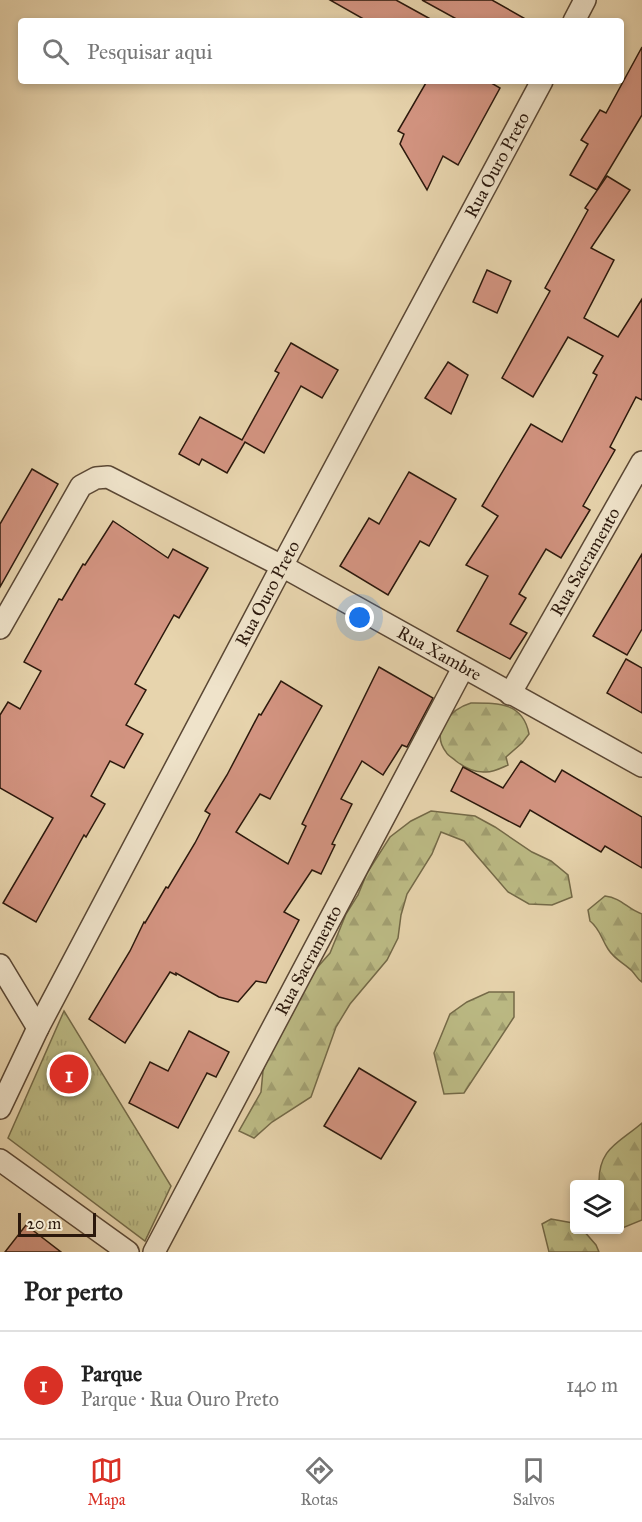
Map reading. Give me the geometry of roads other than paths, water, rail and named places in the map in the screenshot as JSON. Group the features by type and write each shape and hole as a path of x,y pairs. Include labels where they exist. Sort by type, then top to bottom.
{"street":[{"path":"576,18 585,0"},
{"name":"Rua Ouro Preto","path":"0,1108 38,1028 540,84"},
{"name":"Rua Sacramento","path":"510,694 642,462"},
{"name":"Rua Xambre","path":"0,628 81,486 96,478 108,477 282,566 642,766"},
{"name":"Rua Sacramento","path":"154,1252 463,668"},
{"path":"0,965 38,1028"},
{"path":"0,1160 128,1252"}],"place":[{"name":"Parque","path":"69,1074"}]}
